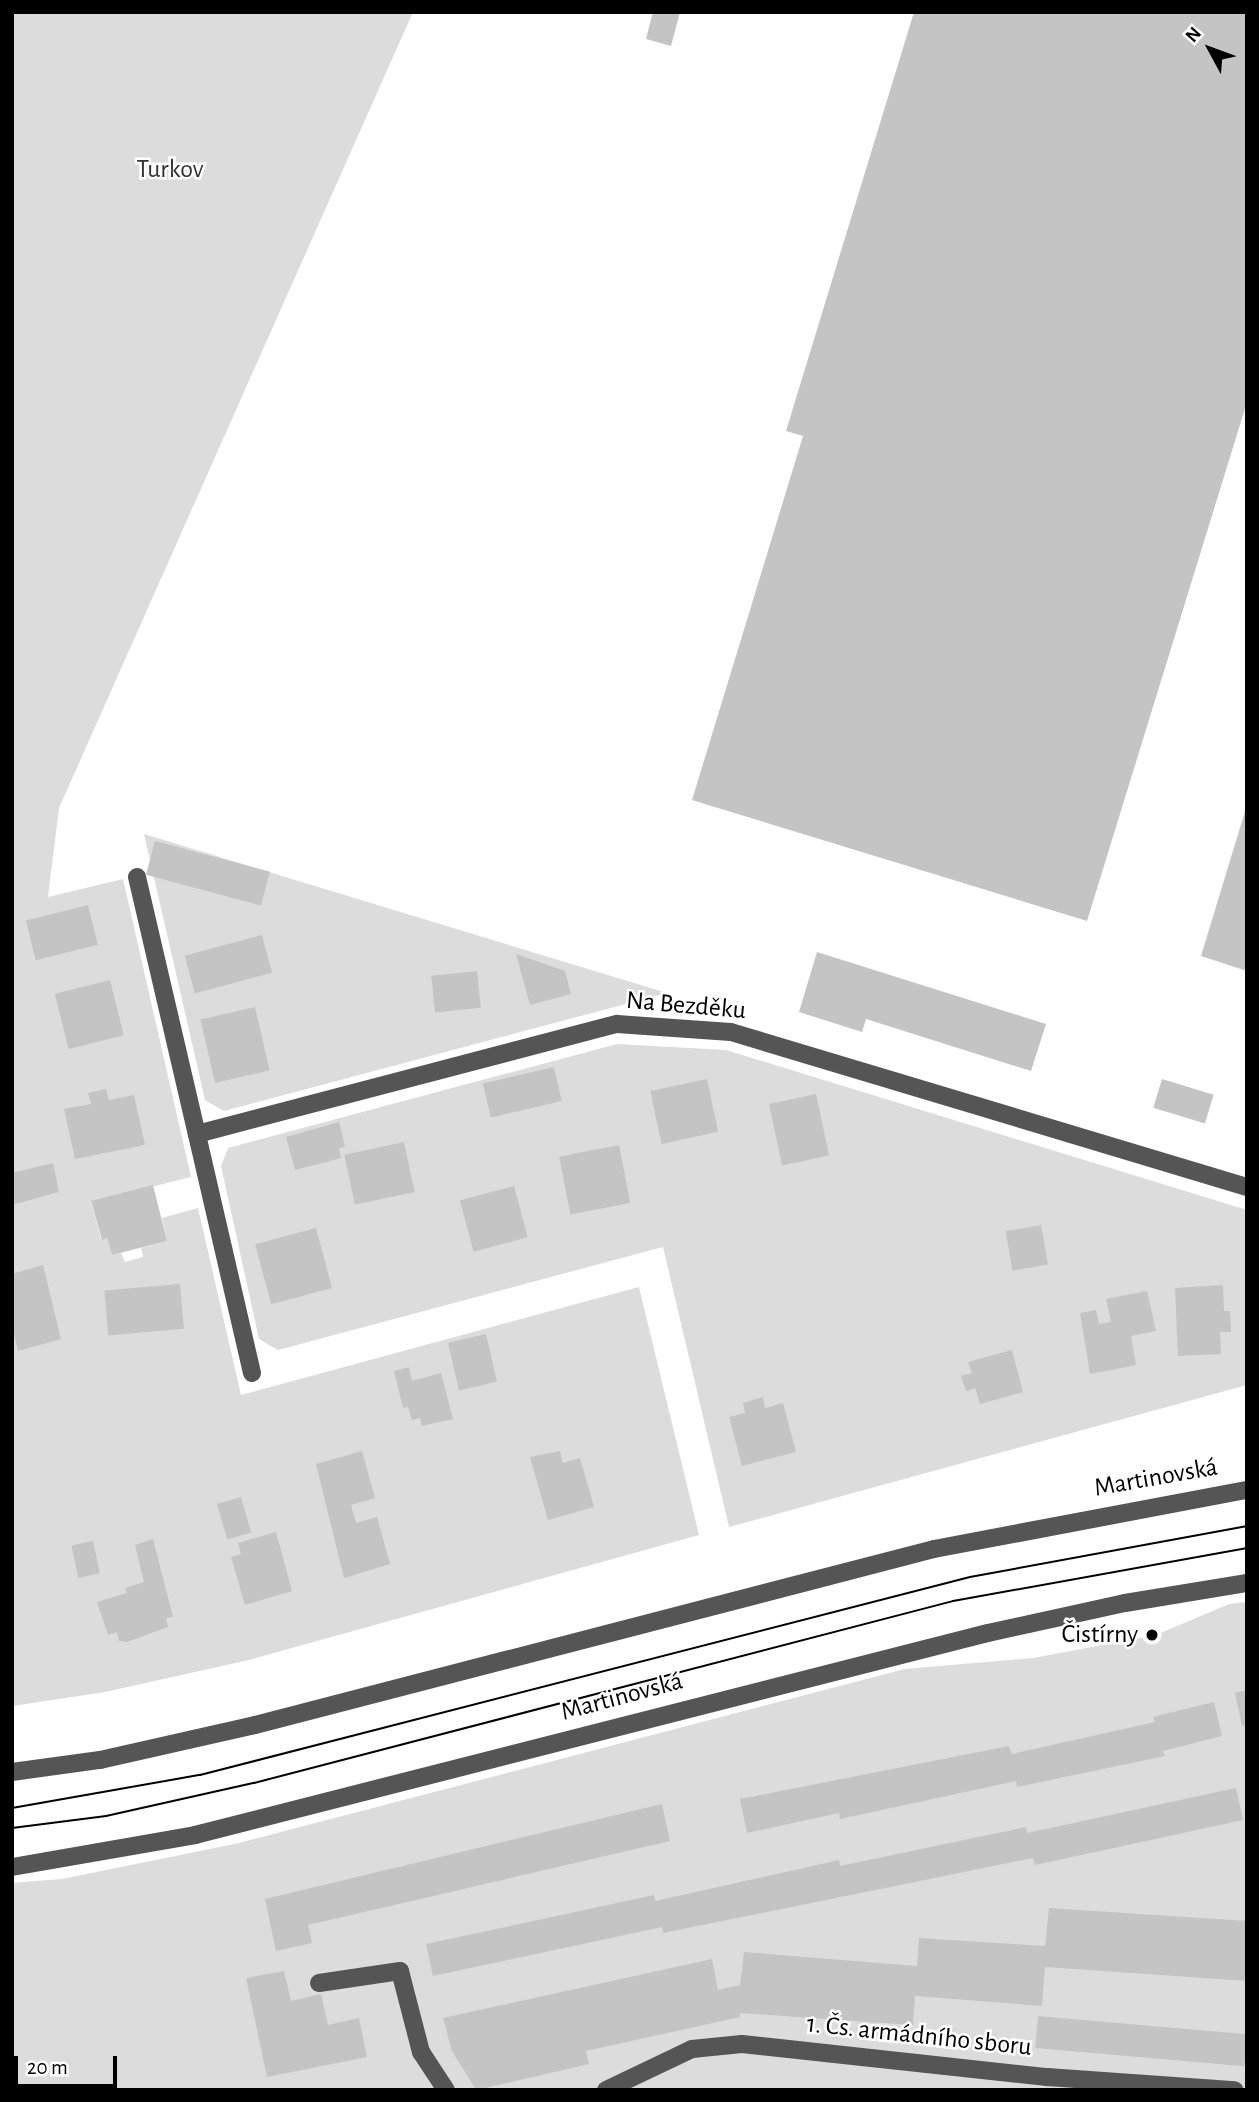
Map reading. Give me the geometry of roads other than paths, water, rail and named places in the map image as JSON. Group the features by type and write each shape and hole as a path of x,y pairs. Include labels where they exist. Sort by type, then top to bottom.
{"street":[{"path":"137,877 252,1373"},
{"name":"Na Bezděku","path":"197,1134 617,1024 731,1032 1247,1187"},
{"name":"Martinovská","path":"12,1772 100,1760 255,1725 934,1549 1247,1490"},
{"name":"Martinovská","path":"12,1867 209,1832 988,1633 1125,1603 1247,1583"},
{"path":"319,1983 400,1971 421,2052 446,2090"},
{"name":"1. Čs. armádního sboru","path":"606,2090 668,2057 729,2045 1092,2085 1235,2090"}],"tram line":[{"path":"12,1808 200,1775 970,1577 1247,1526"},
{"path":"12,1828 106,1816 254,1783 953,1601 1247,1548"}],"place":[{"name":"Čistírny","path":"1152,1635"}],"park label":[{"name":"Turkov","path":"170,170"}]}
